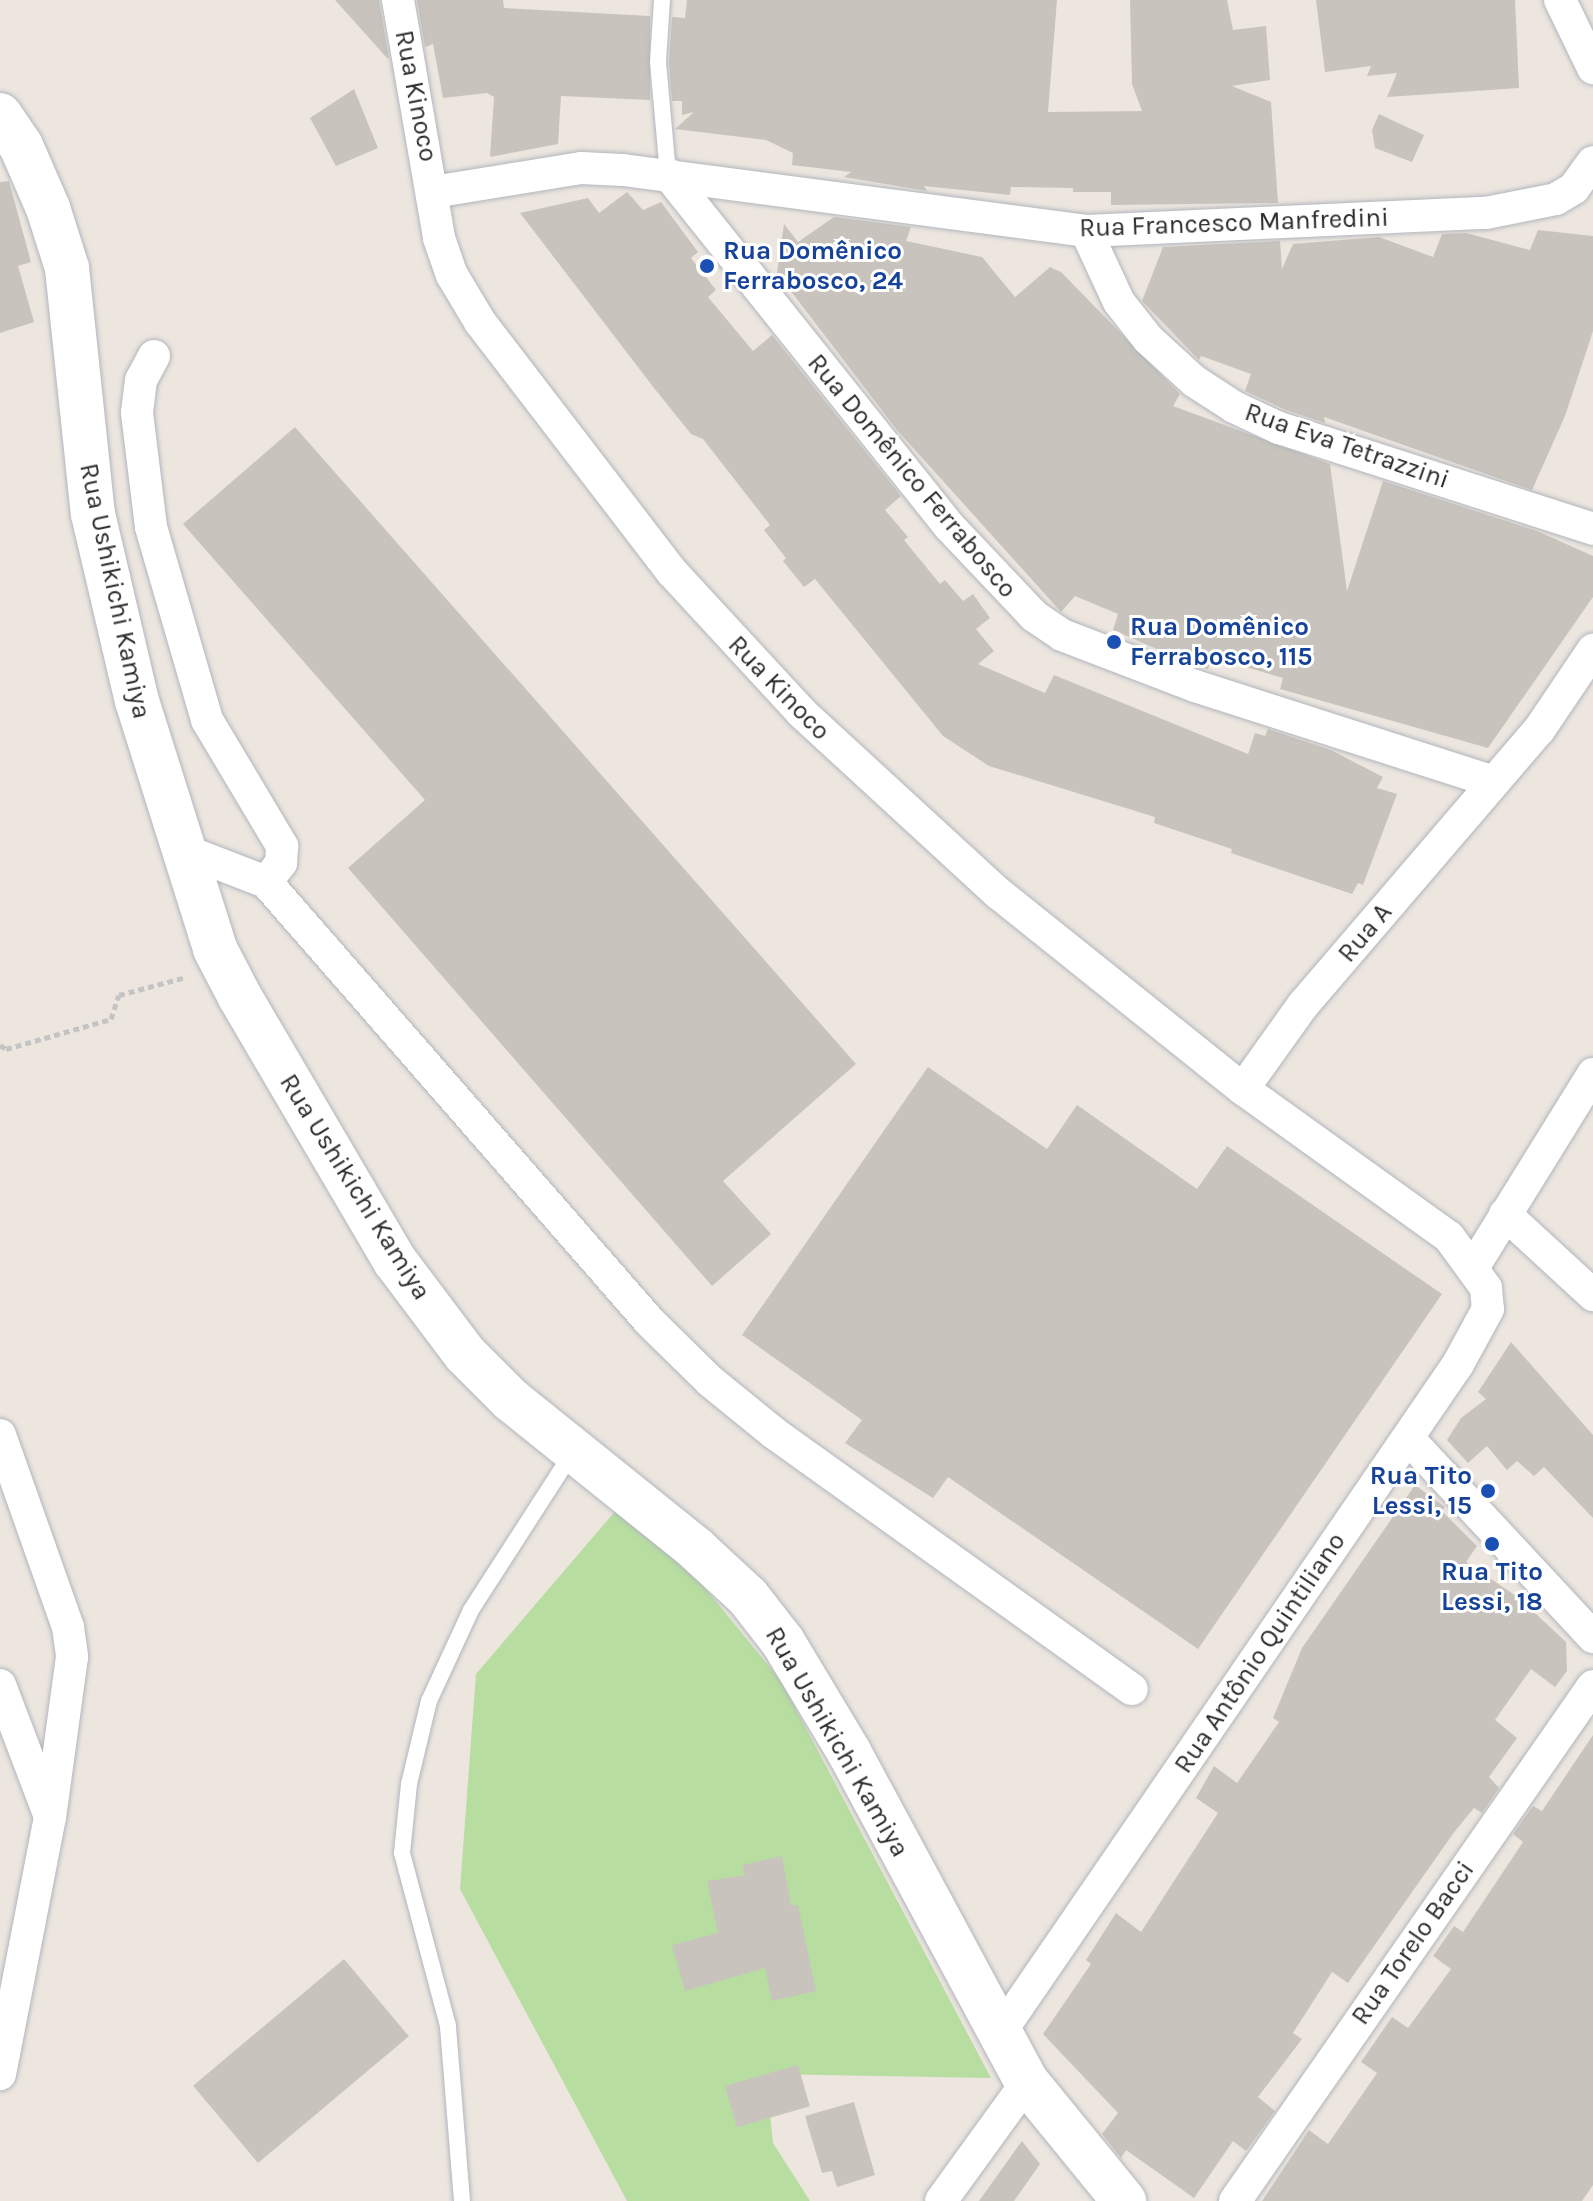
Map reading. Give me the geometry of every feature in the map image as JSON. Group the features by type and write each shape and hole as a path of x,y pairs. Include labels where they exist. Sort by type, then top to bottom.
{"main road":[{"name":"Rua Ushikichi Kamiya","path":"0,115 43,195 67,268 93,514 137,701 183,850 224,967 395,1261 465,1354 574,1451 696,1549 748,1597 783,1642 849,1752 1027,2082 1124,2201"}],"street":[{"name":"Rua Kinoco","path":"398,0 448,263 480,322 621,509 733,641 878,786 998,893 1243,1089"},
{"path":"1560,0 1593,68"},
{"name":"Rua Francesco Manfredini","path":"668,174 1086,231 1486,213 1556,199 1574,188 1593,162"},
{"name":"Rua Kinoco","path":"433,192 581,168 668,174"},
{"name":"Rua Domênico Ferrabosco","path":"668,174 949,526 1034,616 1062,635 1195,686 1494,782"},
{"name":"Rua Eva Tetrazzini","path":"1086,231 1104,276 1148,339 1194,381 1234,407 1279,428 1593,529"},
{"path":"154,356 141,380 137,413 151,527 207,720 282,846 281,863 266,882"},
{"path":"1494,782 1539,730 1593,650"},
{"name":"Rua A","path":"1243,1089 1292,1018 1494,782"},
{"path":"183,850 266,882 650,1322 710,1381 774,1433 1132,1689"},
{"path":"1474,1266 1593,1074"},
{"name":"Rua Antônio Quintiliano","path":"999,2034 1408,1438 1481,1328 1488,1309 1486,1288 1474,1266 1449,1237 1243,1089"},
{"path":"1505,1214 1593,1295"},
{"path":"0,1435 68,1627 68,1704 50,1817 0,2074"},
{"path":"1408,1438 1593,1637"},
{"path":"0,1685 50,1817"},
{"name":"Rua Torelo Bacci","path":"1235,2201 1593,1686"},
{"path":"941,2201 1027,2082"}],"lane":[{"path":"662,0 658,62 668,174"},
{"path":"462,2201 448,2026 402,1853 409,1784 429,1701 471,1610 574,1451"}],"path":[{"path":"0,1045 6,1049 111,1019 119,995 224,967"}],"green space":[{"path":"629,1495 781,1681 991,2078 766,2074 773,2143 810,2201 627,2201 460,1889 476,1674"}],"building":[{"path":"335,0 379,0 389,58 387,58"},
{"path":"417,0 503,0 504,8 650,16 650,100 561,96 558,144 490,157 494,97 487,93 443,98 433,44 425,47"},
{"path":"687,0 1057,0 1048,112 1142,111 1132,84 1130,0 1227,0 1233,30 1266,26 1270,80 1232,86 1271,102 1278,203 1111,205 1111,192 1073,192 1073,188 1011,187 1010,195 924,186 927,191 844,177 851,172 792,165 793,153 766,140 675,129 694,112 682,115 682,101 672,101 669,62 672,17 685,18"},
{"path":"1316,0 1515,0 1519,88 1387,97 1397,73 1367,76 1371,66 1325,72"},
{"path":"354,89 378,148 336,166 310,118"},
{"path":"1379,114 1424,135 1412,162 1375,148 1372,130"},
{"path":"9,181 31,262 18,266 34,322 0,333 0,182"},
{"path":"627,192 643,210 661,202 698,252 691,258 716,290 708,297 753,351 772,335 901,496 885,510 908,537 904,540 940,584 945,580 963,601 973,594 990,618 976,629 994,651 978,664 1045,693 1054,675 1248,754 1255,733 1265,736 1268,729 1331,750 1383,777 1377,788 1397,794 1363,885 1358,883 1352,894 1231,853 1232,849 1154,823 1155,817 989,766 943,736 815,579 804,587 764,530 770,525 703,439 691,434 654,388 520,213 588,198 599,213"},
{"path":"834,217 911,227 906,241 982,257 1015,297 1050,267 1061,272 1180,394 1173,406 1330,464 1347,591 1383,481 1537,531 1593,556 1593,597 1488,748 1280,689 1283,678 1212,657 1208,669 1196,666 1113,630 1118,614 1075,596 1061,612 897,430 777,273 784,224 798,242"},
{"path":"1538,230 1593,236 1593,331 1565,416 1532,490 1324,417 1325,423 1286,410 1245,391 1251,374 1201,356 1199,360 1142,301 1163,247 1280,241 1282,269 1293,244 1379,237 1433,257 1442,234 1466,233 1530,250"},
{"path":"295,427 856,1064 723,1181 771,1234 712,1286 348,868 425,800 183,524"},
{"path":"928,1067 1047,1149 1077,1105 1197,1189 1227,1146 1442,1294 1198,1649 948,1477 933,1498 845,1443 862,1420 742,1335"},
{"path":"1511,1342 1593,1435 1593,1518 1544,1467 1534,1476 1517,1461 1507,1470 1487,1446 1468,1463 1447,1440 1461,1418 1486,1399 1478,1392"},
{"path":"1415,1485 1445,1507 1442,1511 1477,1546 1466,1562 1519,1598 1566,1642 1567,1671 1555,1687 1531,1669 1495,1720 1517,1738 1489,1777 1499,1788 1482,1813 1474,1808 1455,1831 1348,1983 1332,1972 1293,2033 1302,2039 1258,2097 1275,2111 1246,2151 1233,2141 1194,2198 1126,2150 1121,2158 1102,2134 1118,2113 1043,2034 1091,1964 1086,1960 1116,1913 1141,1932 1218,1813 1196,1798 1214,1766 1237,1783 1279,1722 1273,1718 1302,1648"},
{"path":"1593,1735 1593,2185 1582,2201 1262,2201 1309,2130 1328,2144 1377,2073 1361,2062 1392,2017 1408,2028 1451,1969 1433,1956 1454,1926 1463,1932 1523,1842 1513,1834 1533,1806 1542,1811"},
{"path":"782,1856 791,1905 798,1905 816,1991 772,2001 765,1968 685,1991 672,1945 718,1933 707,1881 745,1875 742,1865"},
{"path":"344,1959 409,2036 258,2163 193,2086"},
{"path":"798,2065 810,2106 737,2127 725,2086"},
{"path":"854,2102 875,2175 837,2187 832,2171 822,2173 805,2116"},
{"path":"1022,2141 1040,2164 1014,2201 979,2201"}],"place":[{"name":"Rua Domênico Ferrabosco, 24","path":"707,266"},
{"name":"Rua Domênico Ferrabosco, 115","path":"1114,642"},
{"name":"Rua Tito Lessi, 15","path":"1488,1491"},
{"name":"Rua Tito Lessi, 18","path":"1492,1544"}]}
